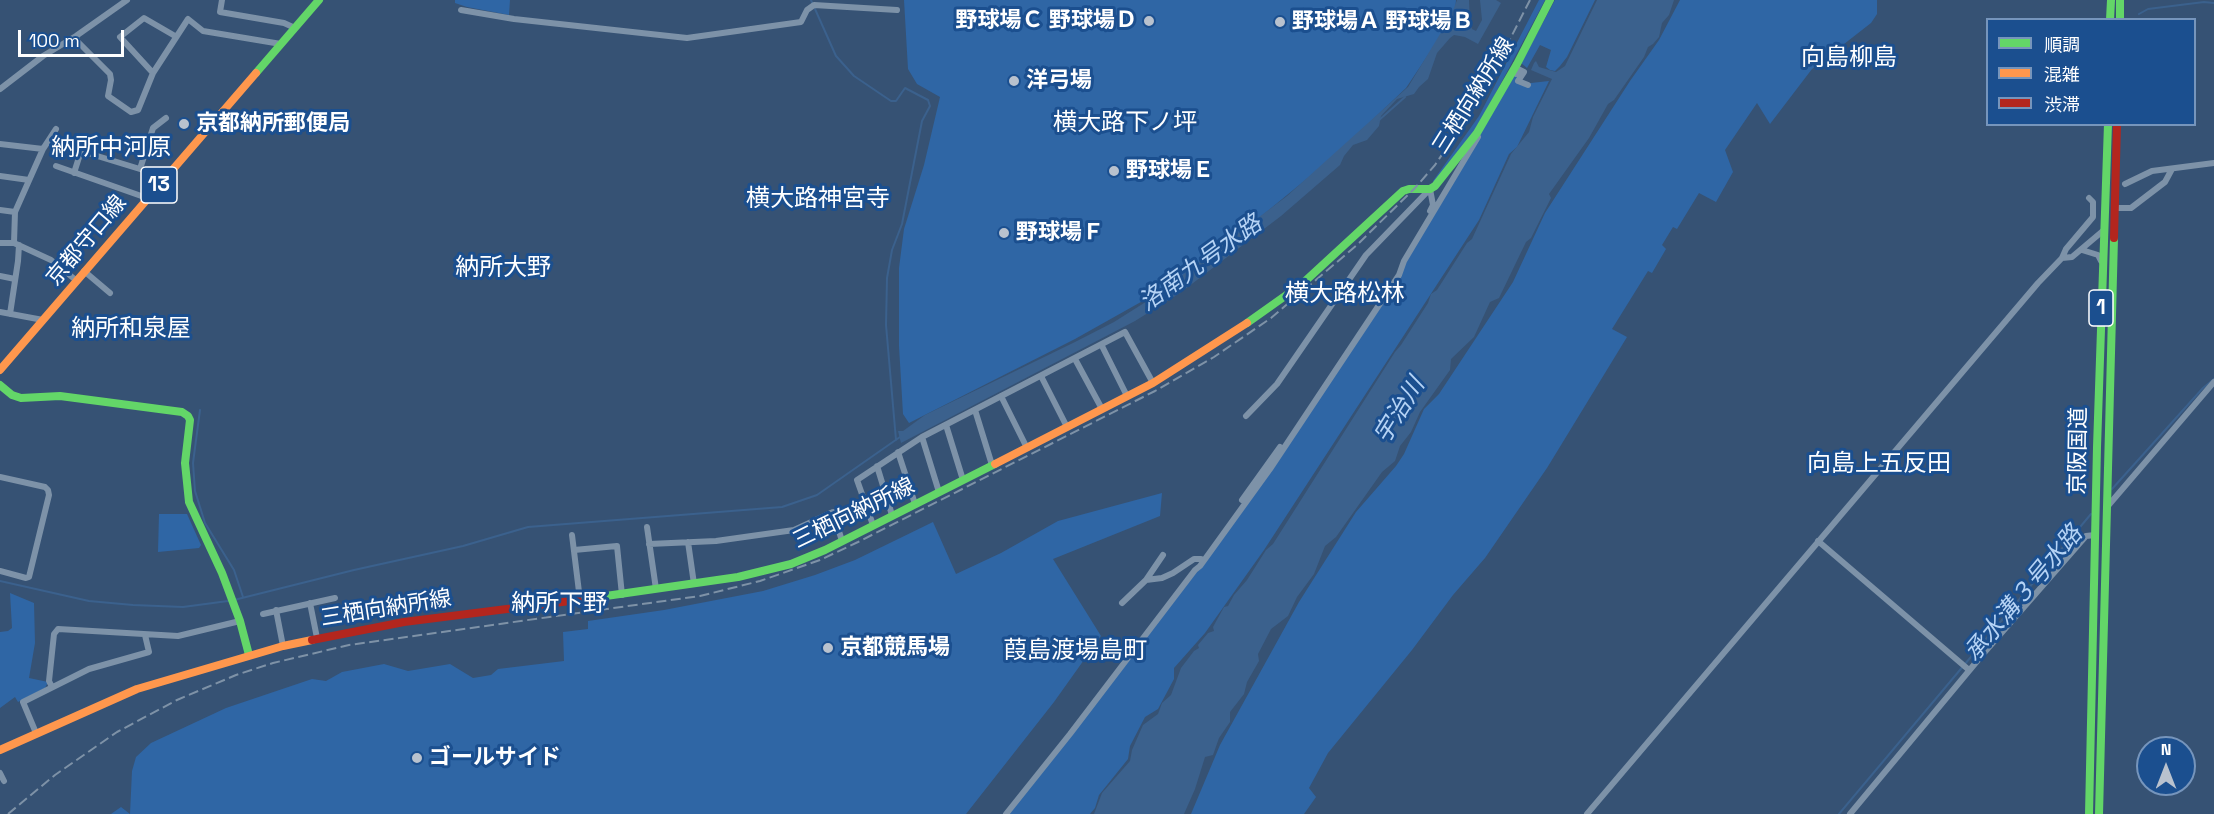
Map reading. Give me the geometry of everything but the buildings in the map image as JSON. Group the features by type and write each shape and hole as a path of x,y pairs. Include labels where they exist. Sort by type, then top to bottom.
{"main road":[{"name":"京都守口線","path":"0,370 319,0"},
{"name":"三栖向納所線","path":"0,750 137,689 284,646 404,622 622,595 738,577 791,564 825,550 1153,383 1273,306 1328,261 1403,191 1430,189 1435,186 1478,133 1512,74 1550,0"},
{"path":"2110,18 2111,0"},
{"path":"2120,0 2120,18"},
{"name":"京阪国道","path":"2089,814 2108,126"},
{"name":"京阪国道","path":"2099,814 2116,126"},
{"path":"0,385 21,398 60,396 182,412 188,416 190,420 185,463 189,502 240,621 249,655"}],"street":[{"path":"0,89 43,56 128,0"},
{"path":"222,0 220,12 284,22 295,28"},
{"path":"462,10 514,19 687,38 801,22 813,5 897,10"},
{"path":"153,73 120,37 144,18 175,36"},
{"path":"76,36 77,41 110,74 108,96 131,112 138,110 153,73 188,19 203,31 281,44"},
{"path":"1006,814 1200,566 1263,478 1399,275 1404,261 1518,69 1524,72 1518,81 1528,85"},
{"path":"140,170 153,128 166,118"},
{"path":"10,314 15,279 15,212 43,148 56,129"},
{"path":"0,144 43,148"},
{"path":"74,172 81,151 166,177"},
{"path":"2125,184 2152,171 2214,164"},
{"path":"56,166 147,198"},
{"path":"2114,208 2131,208 2165,182 2172,169"},
{"path":"0,176 29,180"},
{"path":"1430,189 1438,203"},
{"path":"1246,416 1277,384 1366,255 1430,189"},
{"path":"1188,576 1375,309 1433,205 1430,189"},
{"path":"1587,814 2061,258 2093,217 2093,202 2090,198"},
{"path":"0,210 15,212"},
{"path":"2061,258 2072,257 2104,230"},
{"path":"0,243 16,244 51,260 76,280"},
{"path":"2082,250 2098,255 2103,263"},
{"path":"84,271 110,293"},
{"path":"0,276 15,279"},
{"path":"0,312 43,320"},
{"path":"873,525 857,480 922,437 1102,346 1125,332 1153,383"},
{"path":"1102,346 1127,396"},
{"path":"1075,359 1102,409"},
{"path":"1041,376 1067,427"},
{"path":"2105,508 2214,382"},
{"path":"1001,396 1027,448"},
{"path":"975,410 992,465"},
{"path":"946,424 963,480"},
{"path":"922,437 939,492"},
{"path":"898,452 915,504"},
{"path":"877,466 892,515"},
{"path":"0,477 45,487 49,495 29,577 0,571"},
{"path":"649,544 716,541 794,530 833,512 842,541"},
{"path":"647,527 656,590"},
{"path":"572,535 580,600"},
{"path":"1850,814 1968,669 2085,536 2095,535"},
{"path":"1818,541 1968,669"},
{"path":"688,542 694,584"},
{"path":"574,550 617,546 622,595"},
{"path":"1122,603 1146,579 1162,555"},
{"path":"1146,579 1162,578 1194,559 1201,559"},
{"path":"263,614 335,598"},
{"path":"310,603 318,639"},
{"path":"276,610 284,646"},
{"path":"52,687 49,681 54,634 58,629 178,636 240,621"},
{"path":"36,733 23,702 89,669 149,652 145,635"},
{"path":"0,773 4,781"}],"shaded area":[{"path":"455,0 510,0 509,15 467,7 455,3"},
{"path":"904,0 1456,0 1455,12 1450,22 1406,88 1331,159 1248,227 1164,289 1075,339 909,423 903,414 899,346 899,268 904,229 924,165 940,97 917,84 908,69"},
{"path":"1539,0 1545,0 1473,136 1434,182 1479,116"},
{"path":"1555,0 1595,0 1567,57 1555,71 1546,67 1551,50 1540,45 1527,68 1521,63"},
{"path":"1680,0 1877,0 1877,14 1871,23 1812,69 1770,124 1757,103 1725,150 1733,172 1716,202 1699,193 1677,229 1673,227 1662,245 1666,249 1652,273 1648,271 1612,329 1627,337 1547,468 1485,558 1328,753 1309,788 1316,797 1304,814 1191,814 1220,745 1299,602 1356,512 1396,466 1404,454 1424,409 1439,394 1513,282 1545,213 1659,40"},
{"path":"1518,69 1524,72 1518,81 1528,85 1549,81 1517,147 1509,154 1479,220 1264,550 1205,633 1174,668 1174,679 1158,709 1145,717 1130,746 1128,759 1099,795 1095,808 1090,814 1006,814 1200,566 1371,318"},
{"name":"京都競馬場","path":"1162,493 1160,516 1053,559 1101,636 1054,702 966,814 130,814 132,771 136,757 151,743 226,708 312,679 326,681 342,672 384,664 408,671 450,664 473,678 491,675 498,669 564,661 563,632 588,629 588,621 664,610 763,591 855,560 933,522 956,574 1001,553 1058,521"},
{"path":"159,514 187,514 201,545 199,548 158,552"},
{"path":"10,593 34,603 35,643 29,678 48,682 45,688 18,702 15,697 0,708 0,632 12,628"},
{"path":"121,807 130,814 111,814"}],"water":[{"path":"1457,0 1469,0 1470,23 1472,29 1476,31 1482,20 1480,0 1496,0 1501,3 1478,44 1465,37 1454,35 1450,38 1437,53 1428,79 1414,94 1397,99 1381,116 1379,126 1367,140 1353,145 1340,165 1281,216 1180,293 1135,321 901,443 898,431 903,431 925,415 1114,322 1152,298 1287,196 1408,87 1451,16"},
{"name":"宇治川","path":"1597,0 1674,0 1669,15 1662,23 1659,37 1648,47 1644,57 1614,100 1608,104 1589,138 1549,194 1551,198 1531,238 1526,242 1499,298 1490,302 1474,337 1451,359 1450,370 1420,412 1411,432 1400,446 1395,461 1382,472 1336,537 1325,546 1314,574 1297,597 1288,616 1271,629 1258,654 1259,661 1247,682 1244,694 1230,712 1230,722 1219,738 1213,755 1205,757 1184,814 1094,814 1102,793 1130,761 1132,750 1143,725 1158,714 1162,703 1171,695 1181,668 1199,648 1198,645 1208,633 1214,631 1213,627 1224,607 1228,606 1266,550 1273,544 1428,303 1431,294 1437,290 1467,243 1472,239 1511,154 1529,132 1533,117 1552,79 1531,70 1534,63 1536,61 1539,67 1556,72 1565,66"}],"waterway":[{"path":"811,0 836,56 854,76 891,101 896,101 905,88 928,100 930,106 922,121 902,224 892,250 887,278 886,325 896,440"},
{"path":"2139,14 2148,9 2204,2 2214,3"},
{"name":"洛南九号水路","path":"1378,121 1405,97"},
{"name":"承水溝３号水路","path":"2112,489 2203,388 2214,379"},
{"path":"200,410 193,463 195,491 205,523 234,570 243,597"},
{"path":"234,600 463,546 528,527 782,507 817,495 900,437"},
{"name":"承水溝３号水路","path":"1839,814 2091,514"},
{"path":"0,581 89,601 133,605 183,607 228,601"}],"railway":[{"path":"8,814 55,775 117,732 177,700 236,675 273,663 349,645 700,596 760,581 820,560 858,542 1155,391 1214,357 1271,318 1357,245 1415,188 1435,165 1470,113 1530,0"}],"traffic: fast":[{"path":"256,73 319,0"},
{"path":"1247,323 1302,284 1403,191 1430,189 1435,186 1477,133 1517,64 1550,0"},
{"path":"2110,18 2111,0"},
{"path":"2120,0 2120,18"},
{"path":"2089,814 2097,447 2108,126"},
{"path":"2099,814 2114,238"},
{"path":"0,385 12,395 21,398 60,396 182,412 188,416 190,420 185,463 189,502 222,573 240,621 249,655"},
{"path":"578,600 738,577 791,564 825,550 995,464"}],"traffic: slow":[{"path":"0,370 256,73"},
{"path":"995,464 1153,383 1247,323"},
{"path":"0,750 137,689 283,646 312,640"}],"traffic: jam":[{"path":"2114,238 2117,126"},
{"path":"312,640 404,622 578,600"}],"place":[{"name":"野球場Ｃ 野球場Ｄ","path":"1149,21"},
{"name":"野球場Ａ 野球場Ｂ","path":"1280,22"},
{"name":"洋弓場","path":"1014,81"},
{"name":"京都納所郵便局","path":"184,124"},
{"name":"野球場Ｅ","path":"1114,171"},
{"name":"野球場Ｆ","path":"1004,233"},
{"name":"京都競馬場","path":"828,648"},
{"name":"ゴールサイド","path":"417,758"}],"district":[{"name":"向島柳島","path":"1849,58"},
{"name":"横大路下ノ坪","path":"1125,123"},
{"name":"納所中河原","path":"111,148"},
{"name":"横大路神宮寺","path":"818,199"},
{"name":"納所大野","path":"503,268"},
{"name":"横大路松林","path":"1345,294"},
{"name":"納所和泉屋","path":"131,329"},
{"name":"向島上五反田","path":"1879,464"},
{"name":"納所下野","path":"559,604"},
{"name":"葭島渡場島町","path":"1075,651"}]}
